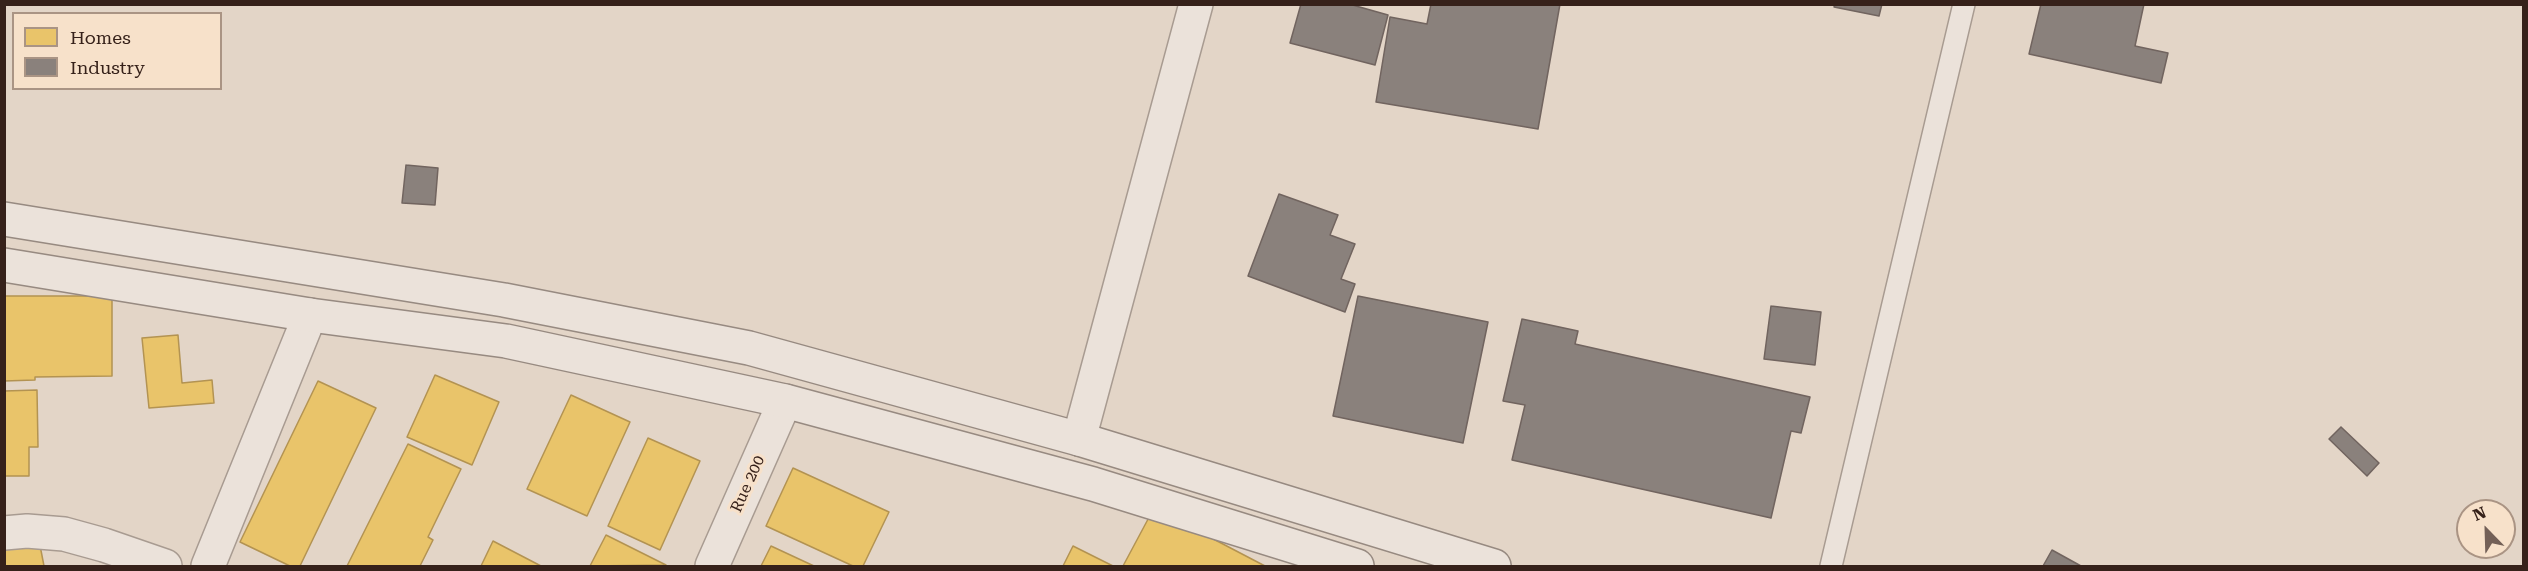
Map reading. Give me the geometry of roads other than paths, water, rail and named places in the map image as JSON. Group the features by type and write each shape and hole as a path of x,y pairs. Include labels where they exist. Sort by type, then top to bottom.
{"main road":[{"path":"1079,439 1196,4"},
{"path":"4,219 504,300 749,348 1079,439 1494,567"},
{"path":"4,265 310,315 506,341 785,401 1093,484 1357,567"},
{"path":"208,567 310,315"},
{"name":"Rue 200","path":"712,567 785,401"},
{"path":"4,533 27,531 64,534 104,545 165,567"}],"lane":[{"path":"1832,567 1964,4"}]}
